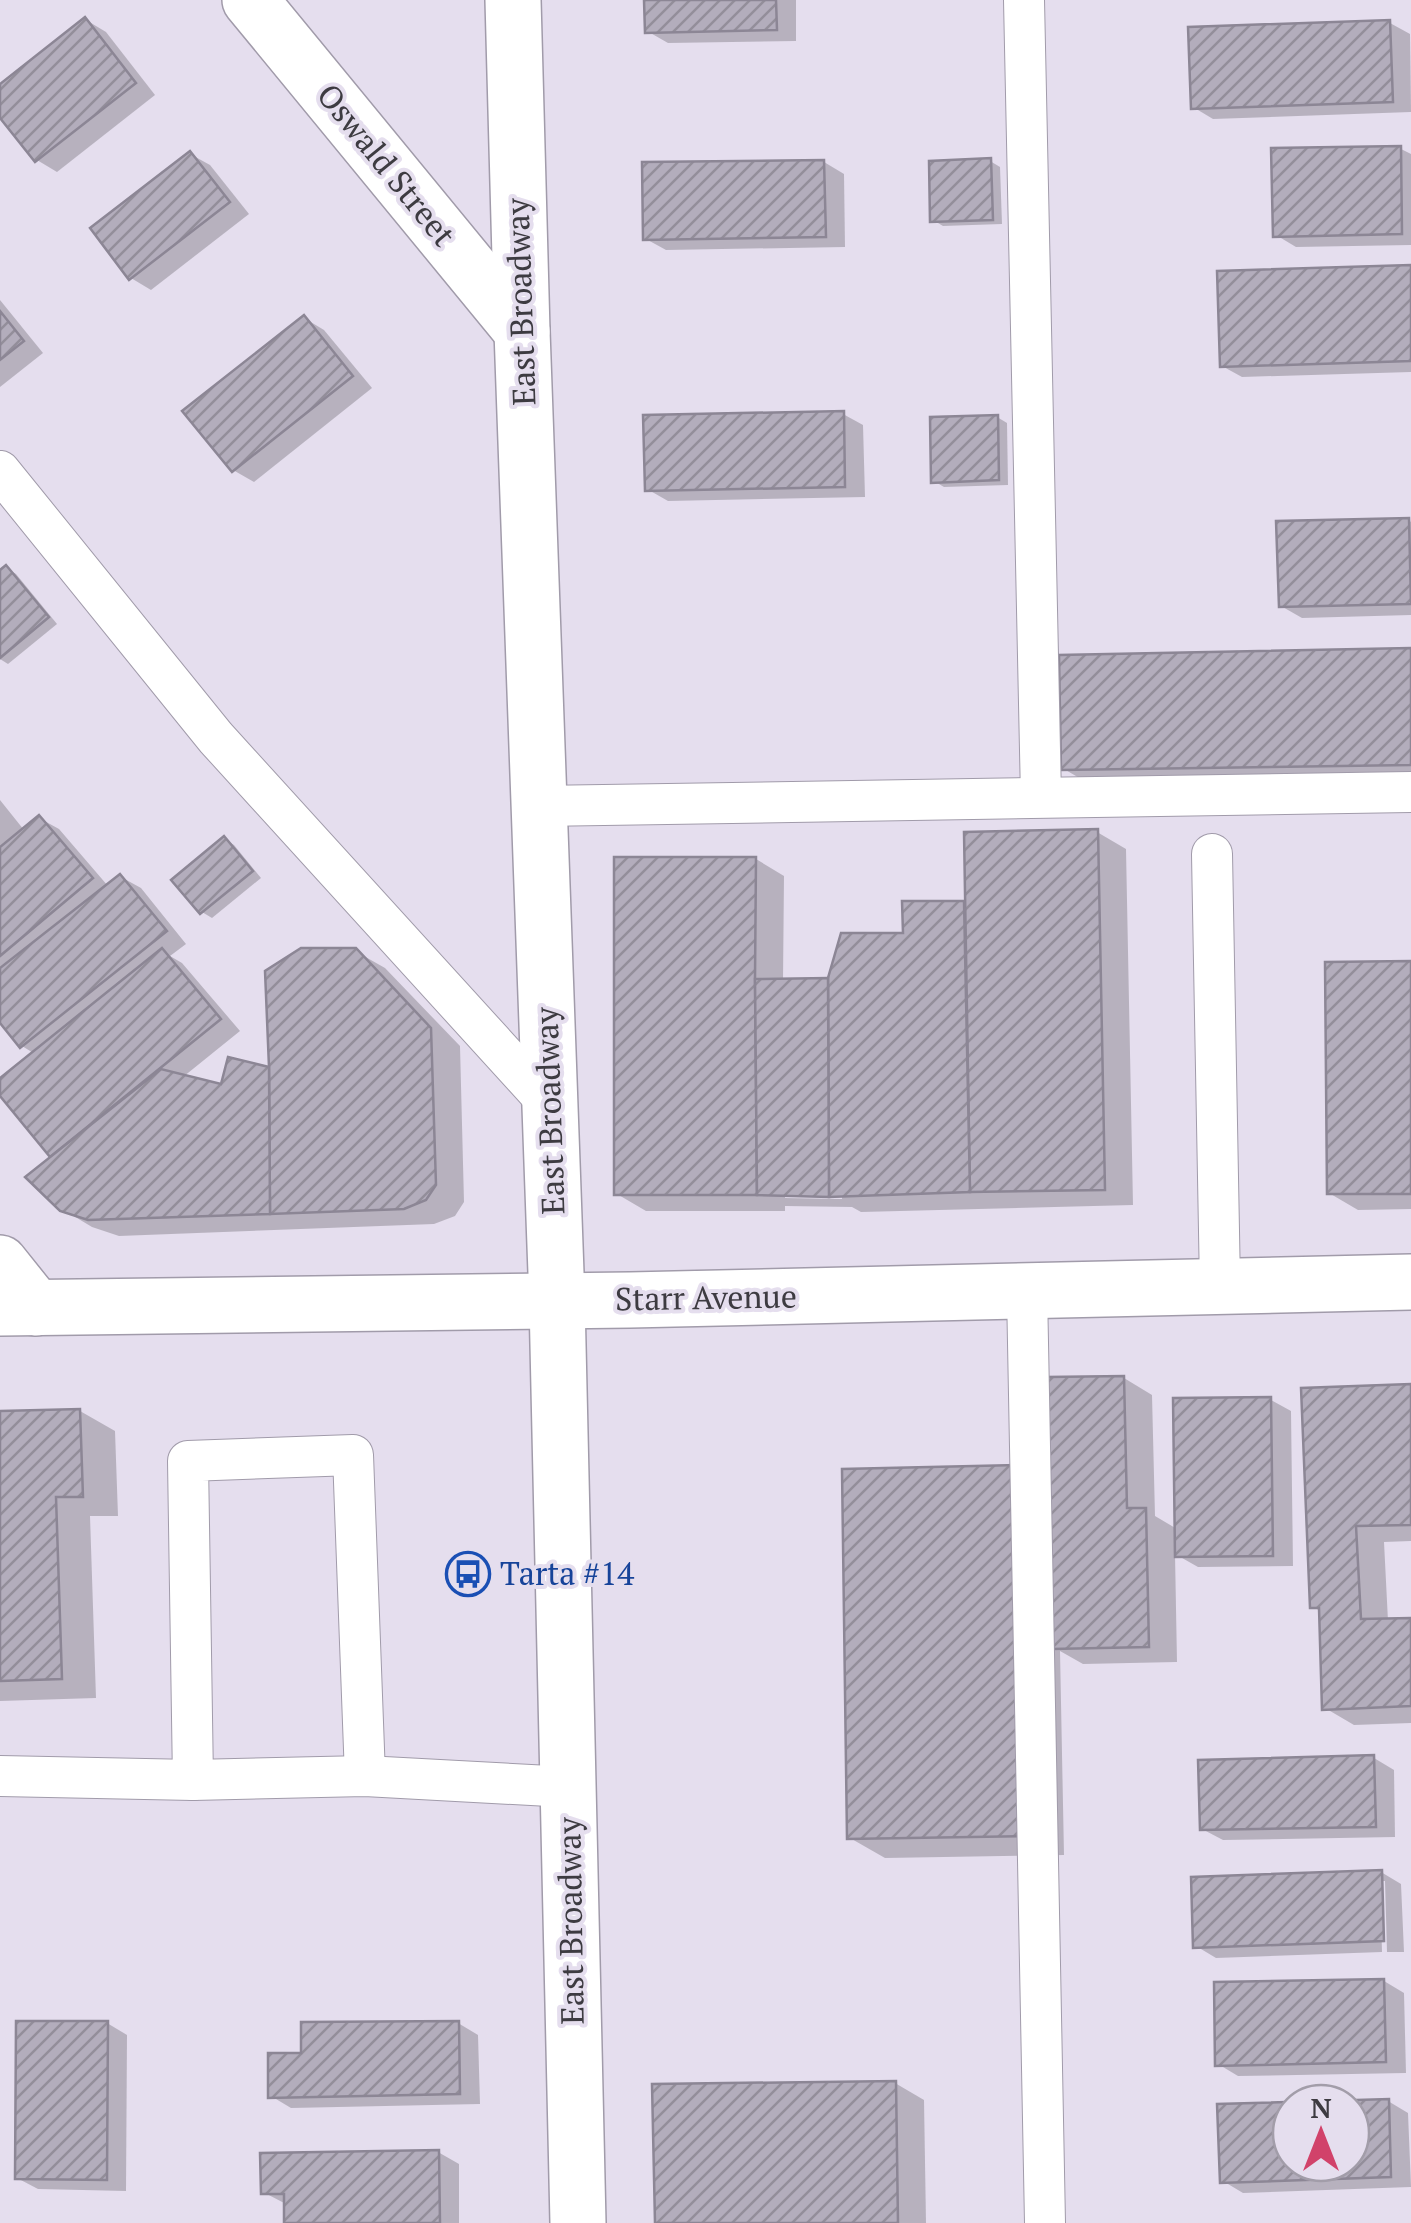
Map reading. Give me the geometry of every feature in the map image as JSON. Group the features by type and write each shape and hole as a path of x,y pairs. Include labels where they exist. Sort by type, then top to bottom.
{"street":[{"name":"Oswald Street","path":"250,0 522,331"},
{"name":"East Broadway","path":"513,0 557,1301 578,2223"},
{"path":"0,1263 18,1308"},
{"name":"Starr Avenue","path":"18,1308 557,1301 1411,1282"}],"lane":[{"path":"1024,0 1041,796"},
{"path":"0,471 216,738 550,1105"},
{"path":"538,806 1411,792"},
{"path":"1212,854 1220,1285"},
{"path":"1026,1291 1045,2223"},
{"path":"192,1780 188,1461 353,1455 365,1776"},
{"path":"0,1776 192,1780 365,1776 568,1787"}],"building":[{"path":"644,0 776,0 777,30 645,33"},
{"path":"85,17 136,83 35,162 0,118 0,84"},
{"path":"1390,20 1393,102 1191,109 1188,27"},
{"path":"1401,146 1402,234 1273,237 1271,148"},
{"path":"190,151 230,202 129,280 90,228"},
{"path":"991,158 993,220 930,222 929,161"},
{"path":"824,160 826,237 643,240 642,162"},
{"path":"1411,265 1411,361 1220,367 1217,271"},
{"path":"0,311 24,341 0,360"},
{"path":"304,315 353,376 232,472 182,411"},
{"path":"844,411 845,487 645,491 643,415"},
{"path":"998,415 999,480 931,483 930,417"},
{"path":"1409,518 1411,604 1279,607 1276,521"},
{"path":"6,565 49,617 0,658 0,570"},
{"path":"1411,648 1411,765 1061,770 1059,655"},
{"path":"39,815 93,878 0,956 0,847"},
{"path":"1098,829 1105,1190 970,1192 964,832"},
{"path":"224,836 253,871 200,914 171,880"},
{"path":"614,857 756,857 757,1195 614,1195"},
{"path":"120,874 167,931 20,1048 0,1023 0,968"},
{"path":"902,901 964,901 970,1192 829,1197 828,978 841,933 903,933"},
{"path":"162,948 221,1019 50,1157 0,1096 0,1078"},
{"path":"301,948 356,948 431,1028 436,1185 426,1200 404,1209 270,1214 265,971"},
{"path":"1411,961 1411,1194 1327,1194 1325,962"},
{"path":"828,978 829,1197 757,1195 755,979"},
{"path":"228,1057 269,1067 270,1214 88,1220 60,1211 25,1177 161,1069 221,1084"},
{"path":"1124,1376 1127,1508 1146,1508 1149,1647 1052,1649 1047,1377"},
{"path":"1411,1384 1411,1525 1356,1526 1361,1619 1411,1618 1411,1706 1322,1710 1319,1608 1310,1608 1301,1388"},
{"path":"1271,1397 1273,1556 1175,1557 1173,1398"},
{"path":"80,1409 83,1497 56,1497 62,1679 0,1681 0,1411"},
{"path":"1023,1465 1029,1836 847,1839 842,1469"},
{"path":"1374,1755 1376,1827 1200,1830 1198,1760"},
{"path":"1382,1870 1384,1941 1193,1948 1191,1877"},
{"path":"1384,1979 1386,2062 1215,2066 1214,1982"},
{"path":"16,2021 108,2021 107,2180 15,2179"},
{"path":"459,2021 460,2094 268,2098 268,2053 301,2053 301,2022"},
{"path":"896,2081 898,2223 655,2223 652,2084"},
{"path":"1389,2099 1391,2177 1371,2178 1371,2100"},
{"path":"1271,2102 1271,2181 1220,2183 1217,2104"},
{"path":"439,2150 440,2223 284,2223 284,2194 261,2194 260,2153"}],"place":[{"name":"Tarta #14","path":"468,1574"}]}
